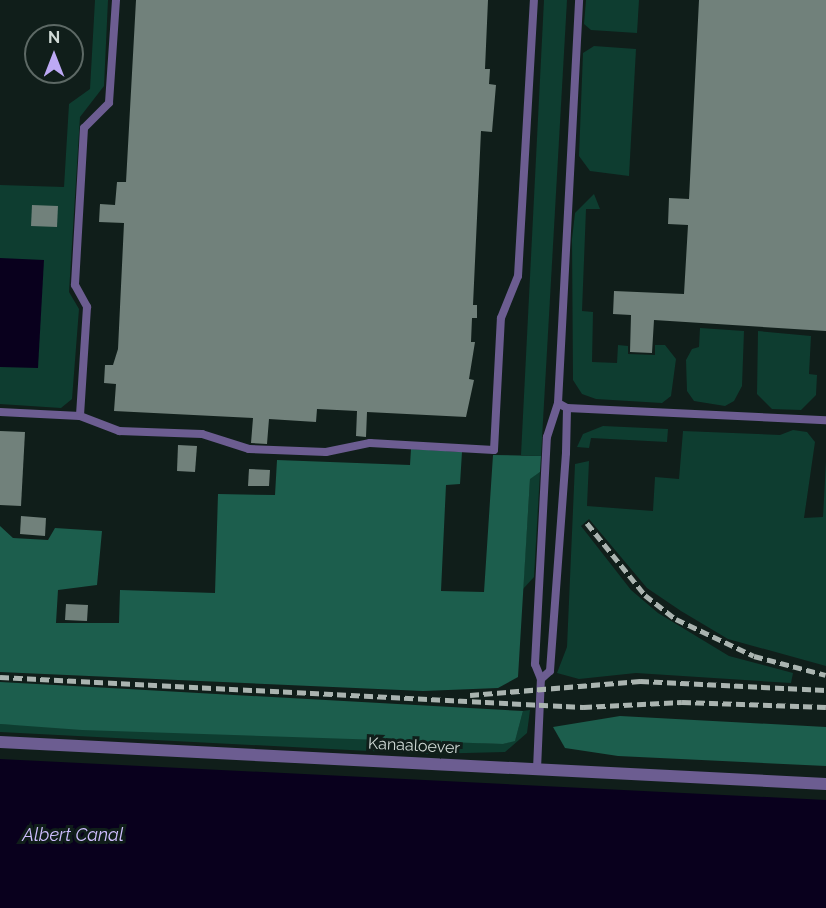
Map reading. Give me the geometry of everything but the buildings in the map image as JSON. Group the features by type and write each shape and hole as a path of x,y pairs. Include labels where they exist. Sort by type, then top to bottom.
{"street":[{"name":"Kanaaloever","path":"0,742 826,784"}],"lane":[{"path":"80,416 87,307 75,285 84,128 109,104 116,0"},
{"path":"0,412 80,416 119,431 202,434 258,449 326,452 370,443 494,450 501,318 518,276 534,0"},
{"path":"537,769 541,678 535,664 547,437 558,403 579,0"},
{"path":"558,403 567,408 826,420"},
{"path":"541,678 550,671 566,453 567,408"}],"green space":[{"path":"95,0 108,0 104,86 80,117 69,292 79,309 72,399 61,408 0,404 0,185 64,187 69,104 90,89"},
{"path":"544,0 567,0 541,456 521,455"},
{"path":"586,0 639,0 637,33 591,30 584,24"},
{"path":"594,46 636,49 629,176 590,171 579,156 583,53"},
{"path":"594,194 600,209 586,209 582,311 593,312 592,362 617,363 618,345 628,346 628,354 655,355 655,345 665,345 676,359 671,396 662,403 596,399 582,394 573,380 572,239 575,213"},
{"path":"700,328 744,331 742,386 734,401 725,406 694,401 687,391 686,360 692,349 699,347"},
{"path":"758,331 811,336 809,374 817,375 816,395 801,410 772,409 757,394"},
{"path":"603,426 668,429 667,442 591,438 589,448 577,447 583,434"},
{"path":"793,430 807,432 815,442 804,518 823,517 826,461 826,666 728,639 681,611 647,588 589,519 581,526 631,590 658,613 729,656 793,673 791,683 636,673 579,679 557,673 567,647 575,464 589,461 587,506 653,511 655,477 679,479 683,431 780,435"},
{"path":"411,449 462,452 460,484 446,485 441,591 484,592 493,455 541,456 540,472 530,479 518,677 498,688 423,691 0,672 0,526 13,538 48,540 55,528 102,531 97,585 58,590 56,623 119,623 120,590 215,593 218,494 275,495 277,460 410,465"},
{"path":"540,472 534,577 523,589 530,478"},
{"path":"0,682 523,711 515,741 503,744 82,730 0,724"},
{"path":"530,710 527,733 505,752 426,754 0,732 0,724 503,744 515,740 523,711"},
{"path":"620,716 826,727 826,766 618,756 565,748 553,727"}],"water":[{"path":"0,258 44,260 38,368 0,367"},
{"name":"Albert Canal","path":"0,759 826,800 826,908 0,908"}],"railway":[{"path":"587,523 645,595 676,619 754,656 826,675"},
{"path":"0,677 583,707 682,702 826,707"},
{"path":"470,695 640,681 826,690"}]}
